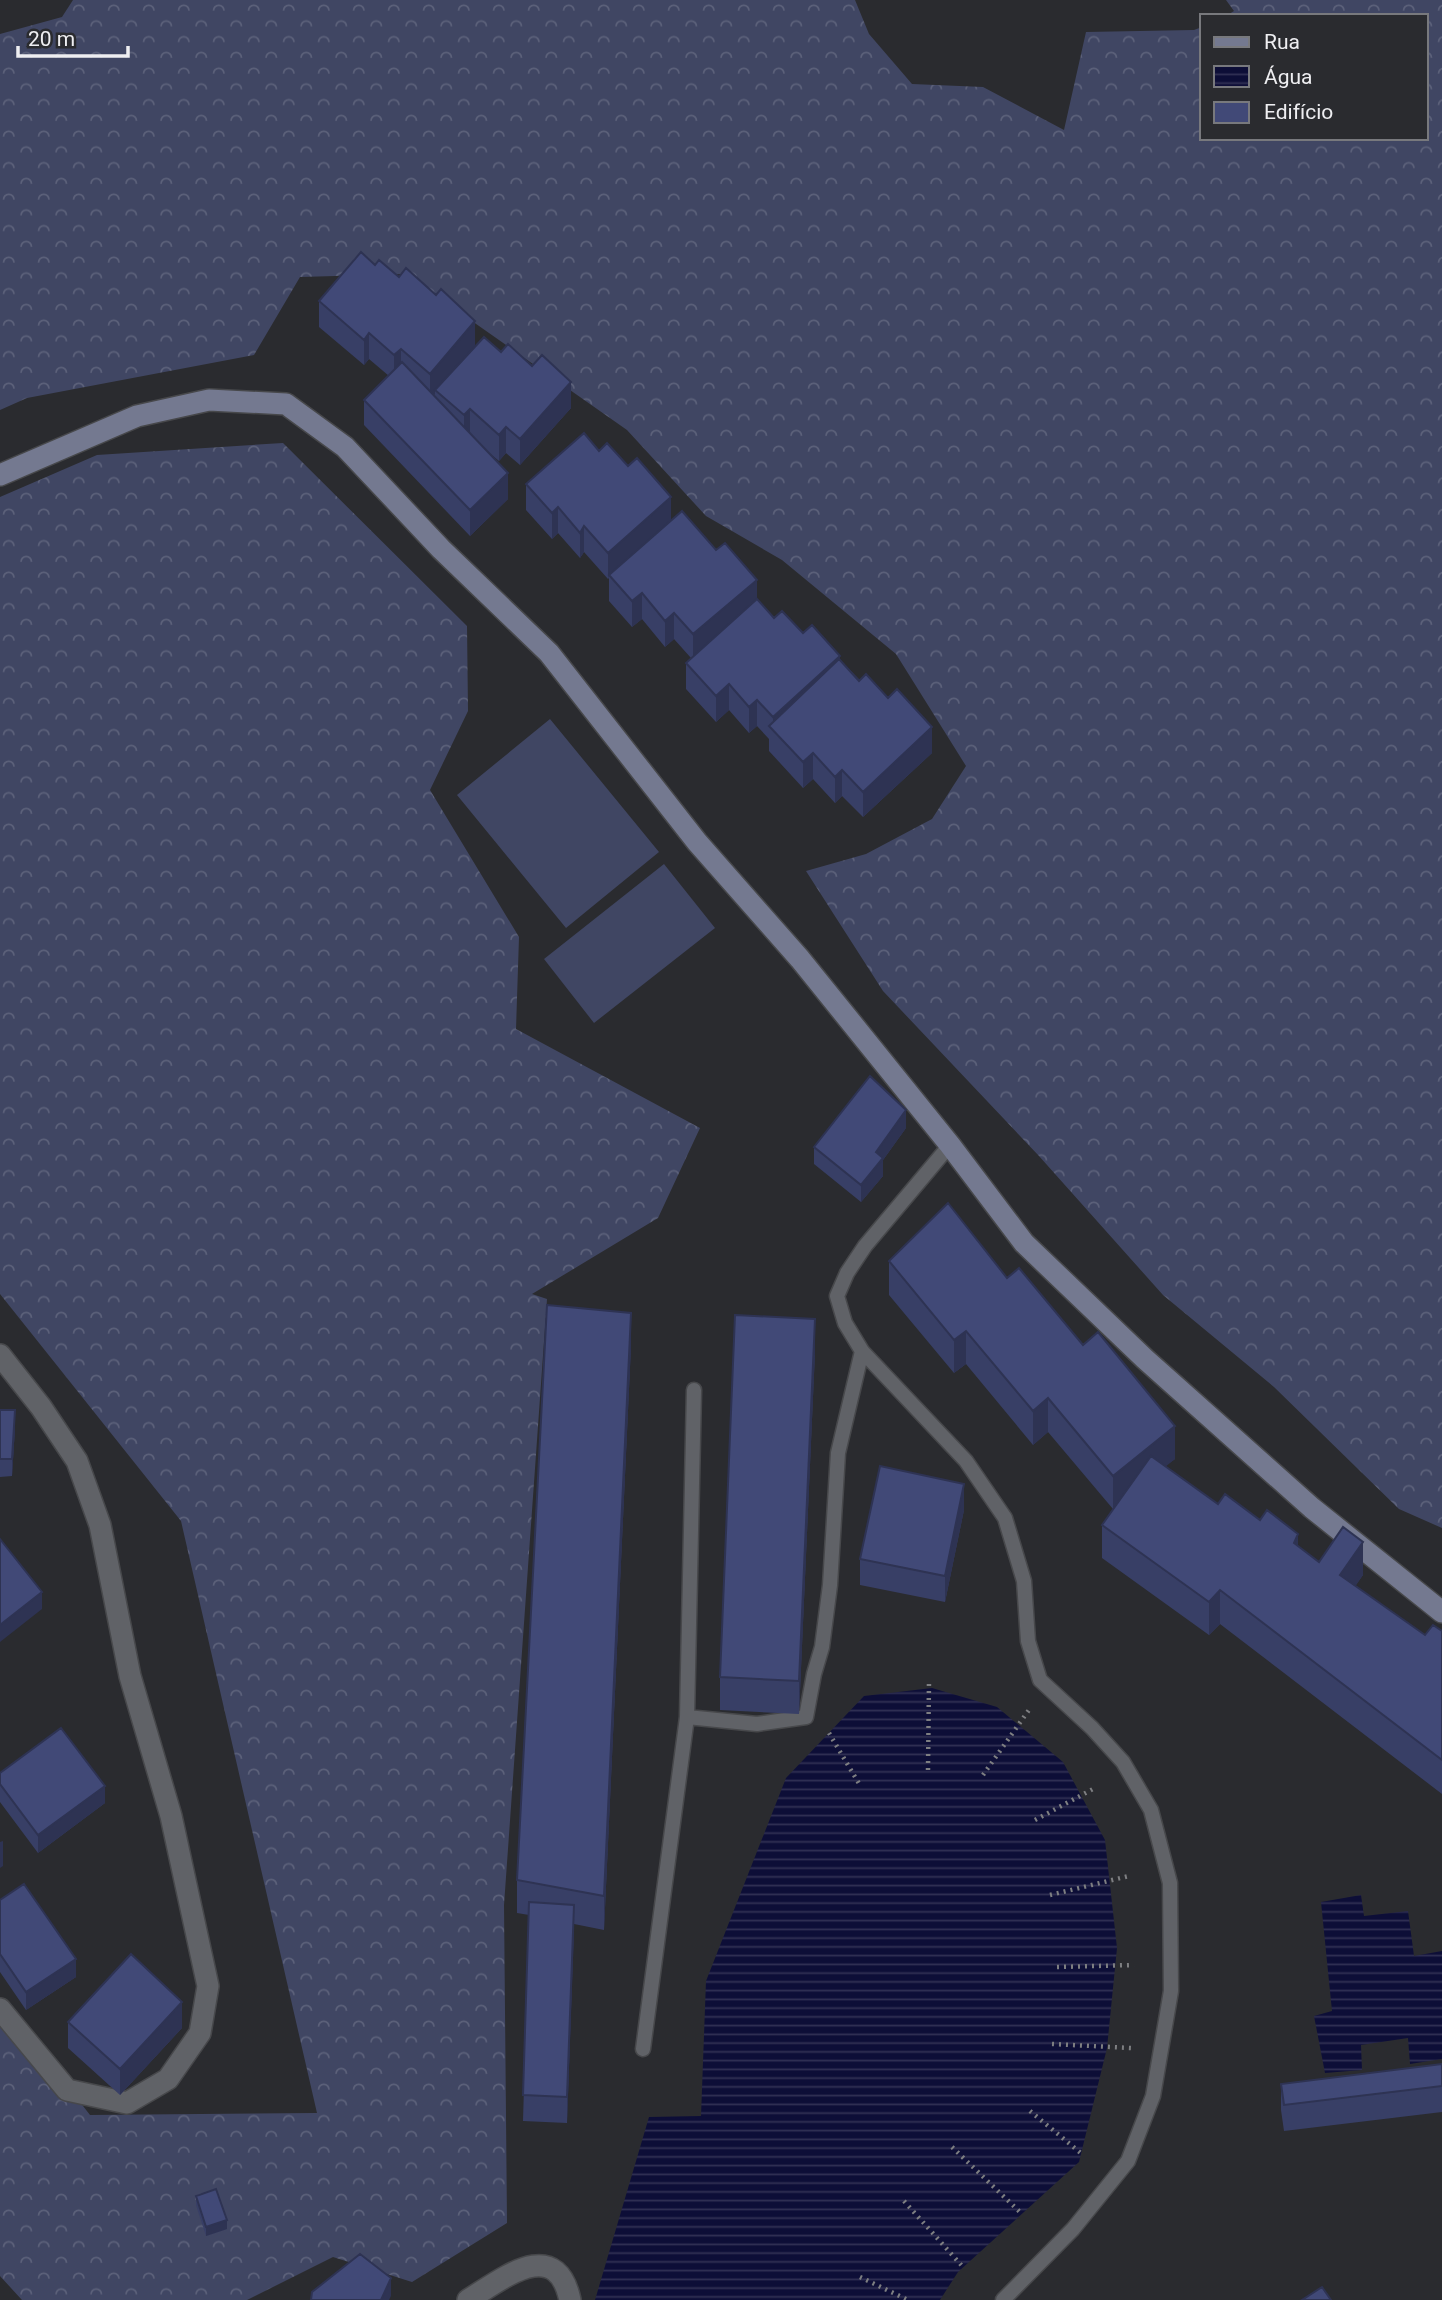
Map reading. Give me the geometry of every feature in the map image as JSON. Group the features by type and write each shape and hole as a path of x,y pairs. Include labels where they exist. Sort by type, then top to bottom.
{"street":[{"path":"0,475 137,416 209,400 286,404 345,447 440,549 549,653 697,842 800,959 950,1145 1024,1243 1135,1349 1312,1508 1442,1612"},
{"path":"0,1355 41,1407 77,1461 100,1525 130,1676 171,1816 208,1986 200,2033 168,2080 127,2103 67,2090 0,2008"},
{"path":"468,2300 522,2267 543,2265 554,2271 566,2284 570,2300"}],"lane":[{"path":"950,1145 865,1246 847,1273 837,1296 845,1323 862,1351 966,1461 1005,1518 1024,1581 1028,1641 1040,1680 1092,1728 1123,1762 1151,1810 1170,1883 1171,1991 1153,2096 1128,2161 1073,2229 1003,2300"},
{"path":"687,1717 757,1724 806,1717 822,1647 830,1585 838,1452 862,1351"},
{"path":"643,2049 687,1717 694,1391"}],"path":[{"path":"928,1770 929,1681"},
{"path":"983,1775 1031,1707"},
{"path":"829,1733 861,1787"},
{"path":"1035,1820 1093,1789"},
{"path":"1050,1895 1129,1876"},
{"path":"1057,1967 1134,1965"},
{"path":"1052,2044 1131,2048"},
{"path":"1030,2112 1082,2154"},
{"path":"952,2147 1022,2214"},
{"path":"904,2201 963,2267"},
{"path":"860,2277 908,2300"}],"green space":[{"path":"73,0 855,0 869,34 912,84 983,87 1064,130 1086,32 1200,28 1200,140 1428,140 1428,14 1229,14 1234,11 1226,0 1442,0 1442,1528 1399,1509 1274,1387 1163,1295 1039,1156 883,991 806,871 866,854 932,819 966,766 896,654 782,560 706,516 627,430 405,274 300,277 254,355 27,398 0,410 0,34 62,17"},
{"path":"283,443 467,626 468,711 430,790 519,937 516,1029 700,1128 658,1218 532,1294 547,1299 504,1905 507,2223 412,2282 333,2257 247,2300 22,2300 0,2276 0,1999 90,2115 317,2113 181,1521 0,1294 0,497 97,455"},
{"path":"550,719 659,852 566,928 457,795"},
{"path":"664,864 715,928 594,1023 544,959"}],"water":[{"path":"932,1688 997,1707 1063,1762 1105,1840 1117,1948 1107,2048 1079,2162 958,2272 940,2300 595,2300 649,2117 701,2116 706,1981 786,1778 864,1696"},
{"path":"1361,1895 1364,1916 1408,1911 1414,1956 1442,1951 1442,2059 1410,2064 1408,2038 1361,2045 1362,2070 1325,2073 1314,2016 1332,2011 1321,1902"}],"building":[{"path":"361,252 375,265 379,260 399,277 406,268 436,295 441,289 475,321 430,374 401,349 394,355 369,333 364,340 319,301"},
{"path":"484,337 501,352 508,344 532,366 542,355 571,382 520,439 506,427 499,435 470,409 464,415 435,390"},
{"path":"402,362 508,473 470,510 364,400"},
{"path":"584,433 599,451 607,443 628,466 637,458 671,497 608,553 584,526 580,533 558,507 552,513 526,484"},
{"path":"682,511 716,550 725,543 757,580 693,634 674,613 665,621 642,593 632,601 609,575"},
{"path":"757,599 774,618 782,611 803,633 812,625 840,656 773,717 757,700 749,707 729,684 716,696 686,663"},
{"path":"839,659 859,681 866,674 888,698 897,689 932,727 863,792 842,770 835,777 813,753 803,762 769,726"},
{"path":"870,1076 906,1110 876,1152 883,1158 861,1185 814,1147"},
{"path":"948,1203 1007,1278 1019,1268 1083,1345 1098,1332 1175,1426 1113,1476 1048,1398 1033,1411 966,1331 954,1340 889,1261"},
{"path":"547,1305 631,1313 604,1896 517,1880"},
{"path":"735,1315 815,1319 799,1681 720,1677"},
{"path":"0,1410 15,1410 12,1459 0,1459"},
{"path":"1151,1456 1218,1504 1225,1494 1260,1520 1267,1510 1298,1534 1294,1543 1319,1562 1343,1527 1363,1542 1340,1575 1425,1635 1433,1625 1442,1631 1442,1760 1220,1590 1209,1602 1102,1525"},
{"path":"880,1466 964,1484 945,1576 860,1559"},
{"path":"0,1539 42,1592 0,1625"},
{"path":"61,1728 105,1786 38,1835 0,1784 0,1773"},
{"path":"24,1884 76,1959 26,1992 0,1954 0,1900"},
{"path":"529,1902 574,1905 567,2097 523,2095"},
{"path":"131,1954 182,2002 120,2069 68,2022"},
{"path":"1442,2064 1442,2086 1284,2105 1281,2084"},
{"path":"216,2189 227,2220 206,2227 196,2196"},
{"path":"360,2254 391,2278 381,2300 311,2300 312,2292"},
{"path":"1322,2287 1331,2300 1302,2300"}]}
